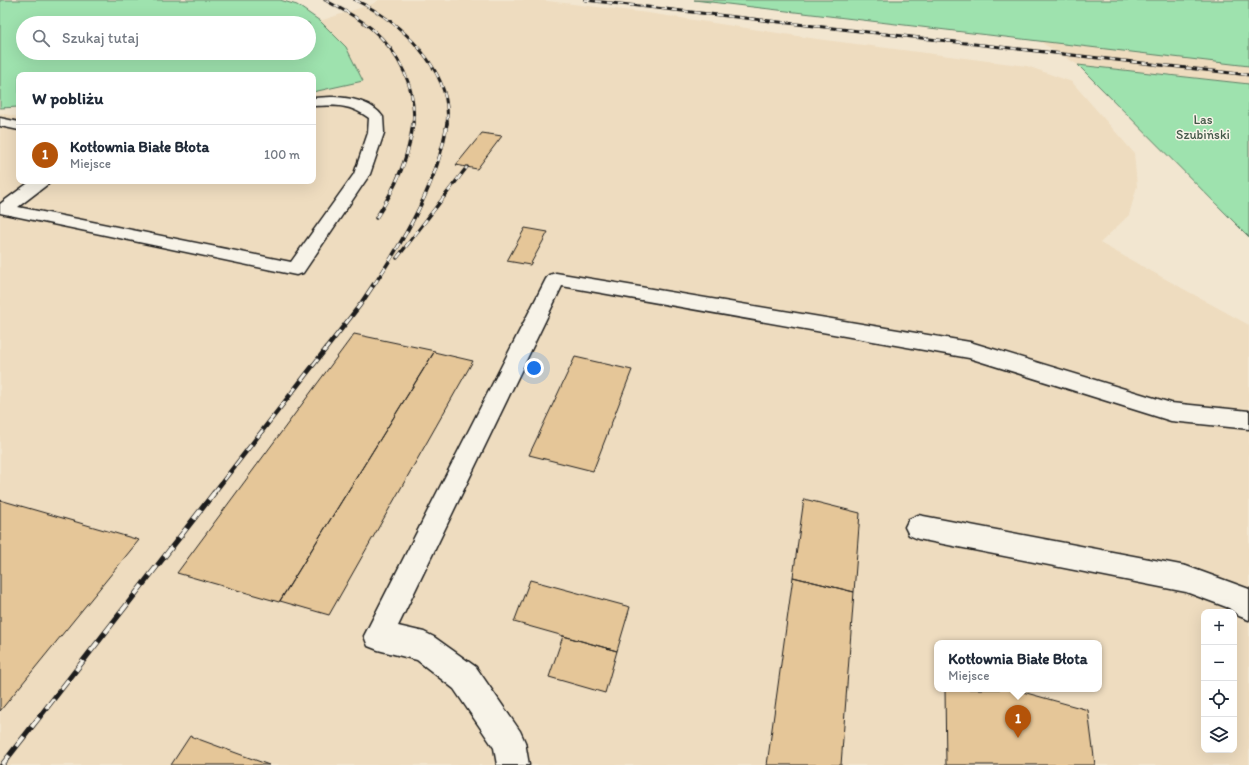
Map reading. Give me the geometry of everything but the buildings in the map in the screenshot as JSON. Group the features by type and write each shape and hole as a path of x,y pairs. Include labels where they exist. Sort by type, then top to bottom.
{"lane":[{"path":"38,184 4,209 296,269 362,174 376,133 376,116 366,109 345,101 316,102"},
{"path":"0,122 16,125"},
{"path":"513,765 509,742 465,678 424,647 378,636 556,279 970,350 1171,412 1249,420"},
{"path":"918,527 1186,579 1238,598 1249,606"}],"shaded area":[{"path":"379,0 539,0 648,13 817,39 1027,66 1072,82 1134,153 1137,186 1129,215 1100,243 1249,325 1249,765 0,765 0,113 16,116 16,184 316,184 316,86 346,47 320,21 372,4"},
{"path":"1039,41 1249,66 1249,84 1078,65"}],"green space":[{"path":"0,0 280,0 297,5 313,16 16,16 16,60 316,60 316,18 346,47 363,81 316,91 316,72 16,72 16,107 0,108"},
{"path":"694,0 1249,0 1249,66"},
{"name":"Las Szubiński","path":"1078,65 1249,84 1249,237"}],"railway":[{"path":"325,0 349,13 372,29 382,38 398,60 409,85 412,98 413,123"},
{"path":"355,0 372,9 389,21 405,34 420,50 432,67 441,85 447,104 447,123"},
{"path":"585,0 1249,75"},
{"path":"376,218 389,196 405,161 413,123"},
{"path":"374,285 398,247 419,208 436,167 443,145 447,123"},
{"path":"397,258 467,167"},
{"path":"213,494 360,305 374,284"},
{"path":"2,765 214,493"}],"place":[{"name":"Kotłownia Białe Błota","path":"1018,738"}]}
